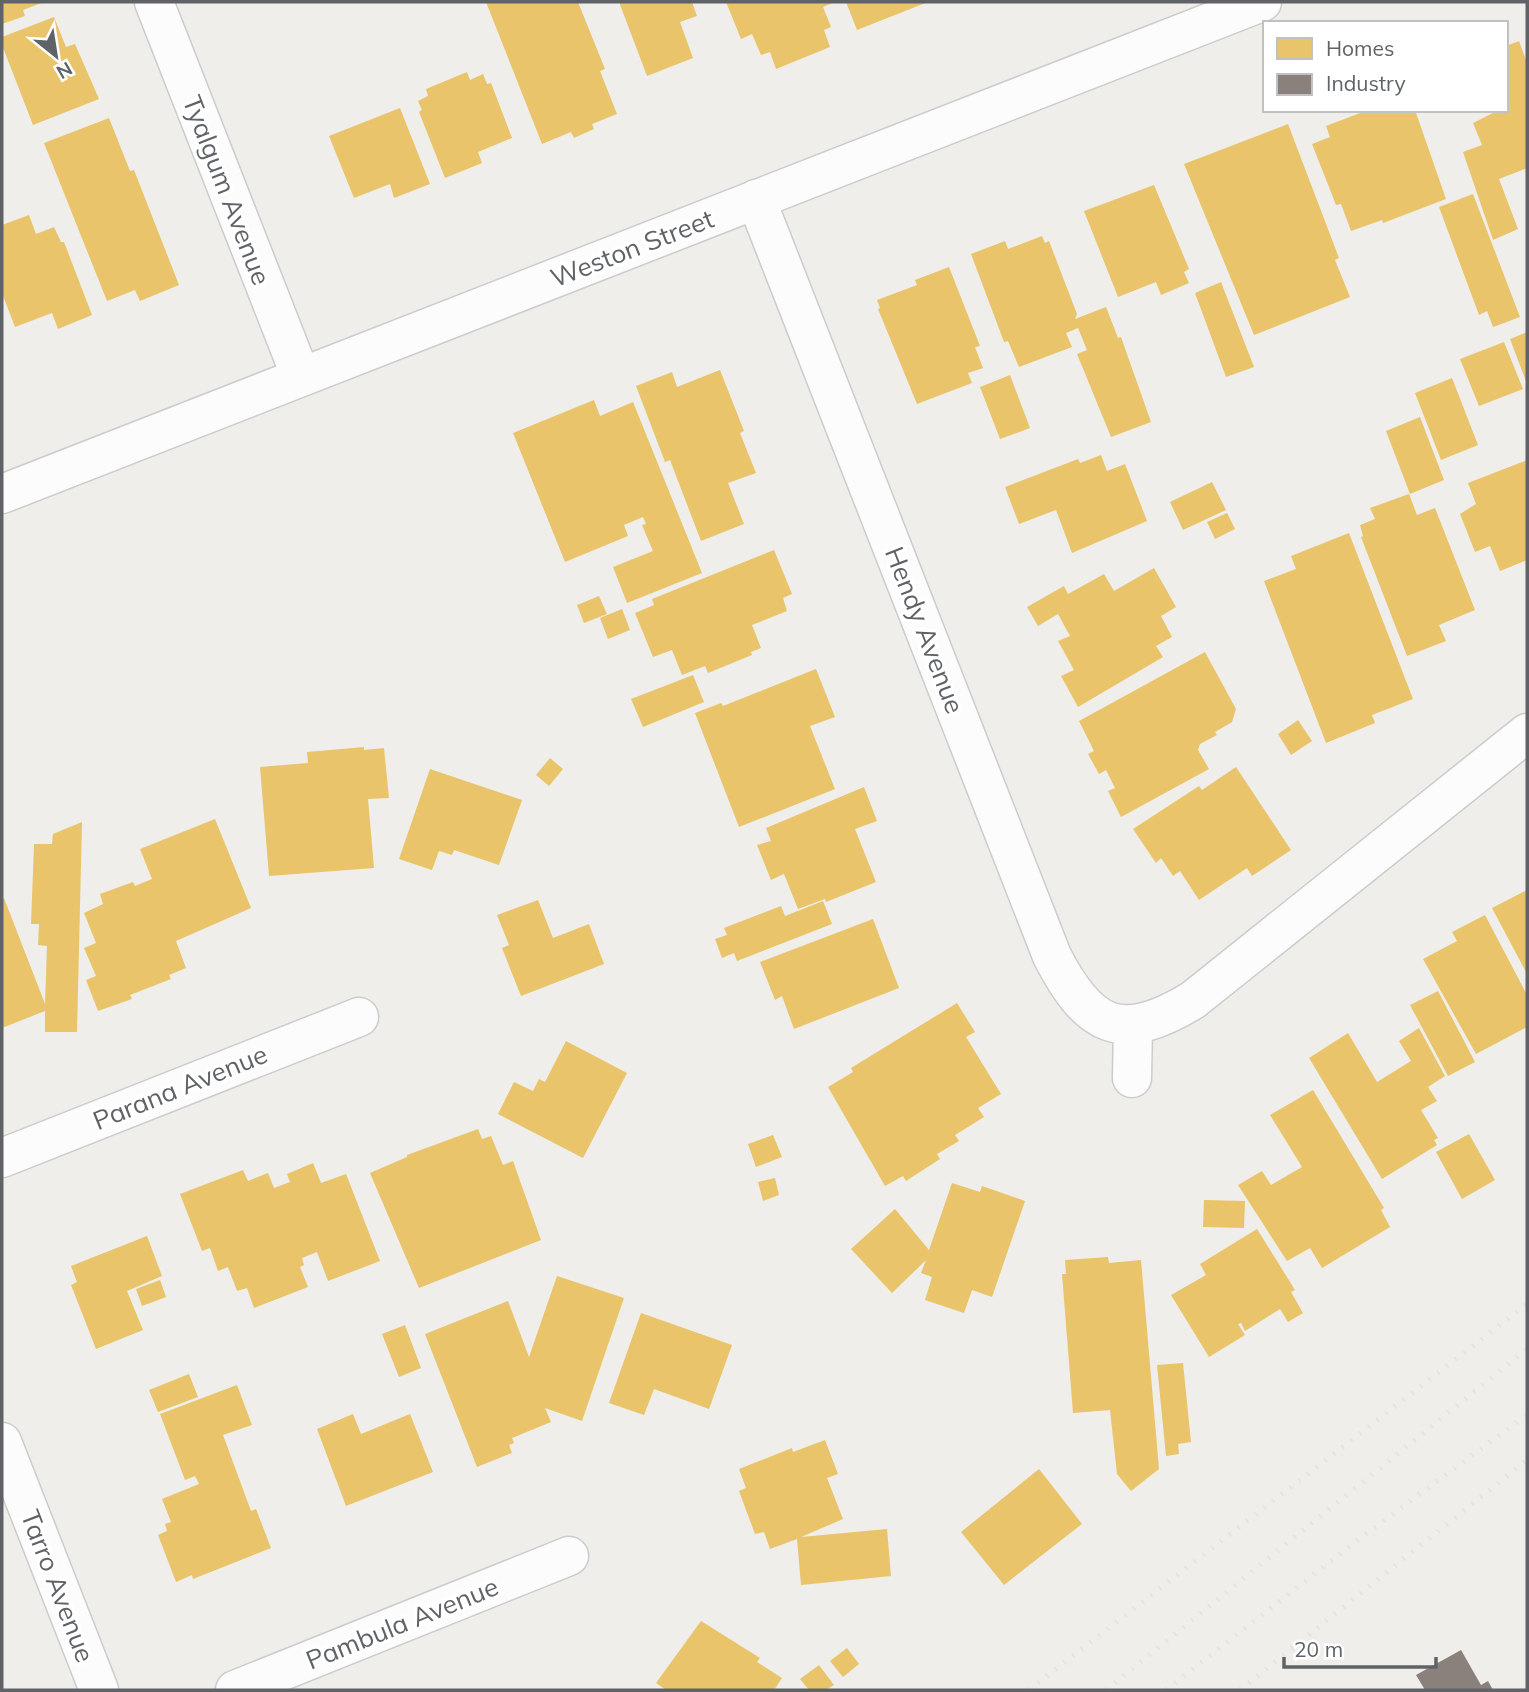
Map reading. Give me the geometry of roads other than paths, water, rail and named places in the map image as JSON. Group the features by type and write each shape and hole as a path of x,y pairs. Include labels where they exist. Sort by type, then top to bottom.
{"street":[{"name":"Tyalgum Avenue","path":"154,2 301,377"},
{"name":"Weston Street","path":"2,494 1262,2"},
{"name":"Hendy Avenue","path":"756,199 1052,956 1066,984 1086,1008 1109,1021 1133,1026"},
{"path":"1132,1078 1133,1026 1147,1024 1193,1000 1527,733"},
{"name":"Parana Avenue","path":"2,1158 359,1017"},
{"name":"Tarro Avenue","path":"2,1442 99,1690"},
{"name":"Pambula Avenue","path":"235,1690 569,1556"}],"railway":[{"path":"1029,1690 1527,1304"},
{"path":"1106,1690 1527,1349"},
{"path":"1166,1690 1363,1536 1527,1415"},
{"path":"1240,1690 1527,1460"}]}
